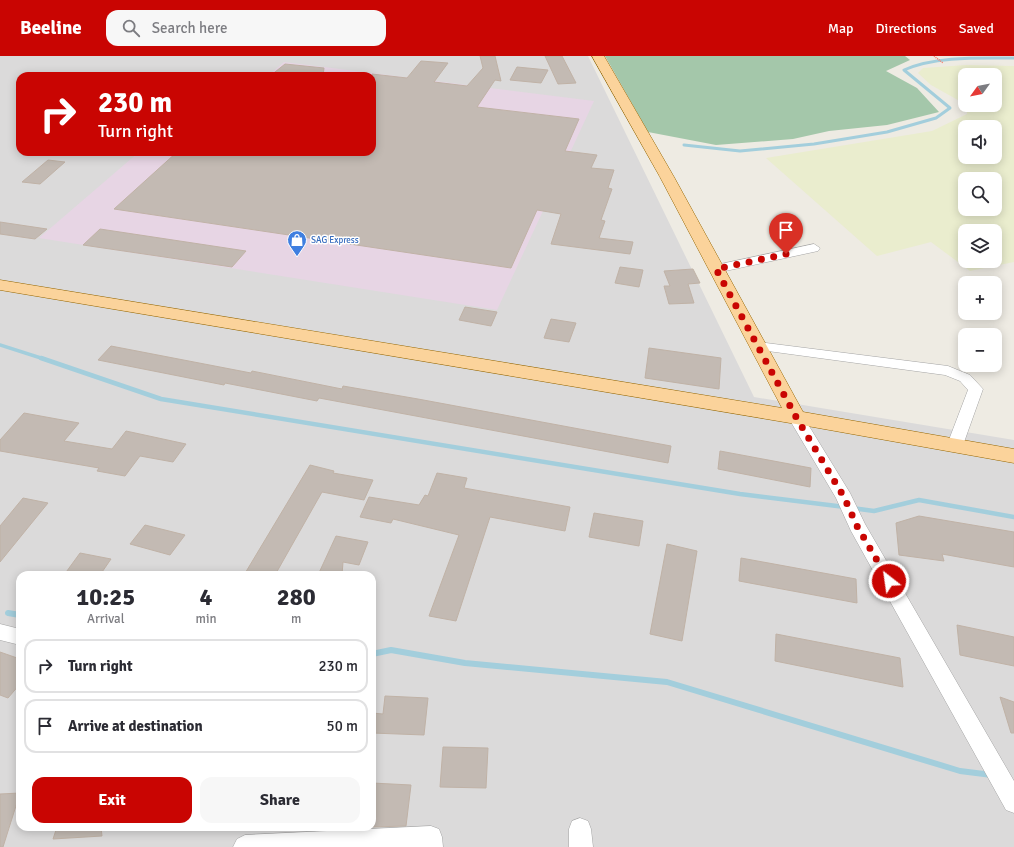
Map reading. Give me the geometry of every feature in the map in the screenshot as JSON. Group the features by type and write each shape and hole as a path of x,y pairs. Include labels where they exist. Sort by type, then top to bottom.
{"main road":[{"path":"598,56 667,177 796,417"},
{"path":"0,285 796,417 1014,456"}],"street":[{"path":"716,269 814,248"},
{"path":"758,346 948,371 965,378 976,389 955,445"},
{"path":"796,417 844,497 857,526 1013,800"},
{"path":"0,632 16,636"},
{"path":"245,847 431,837 431,847"}],"path":[{"path":"934,56 943,63"}],"shaded area":[{"path":"0,56 588,56 754,397 1014,440 1014,847 0,847"},
{"path":"284,62 363,72 272,72"},
{"path":"376,74 594,101 497,310 39,238 134,156 376,156"}],"green space":[{"path":"605,56 905,56 910,60 886,71 917,88 939,112 887,125 829,131 793,139 716,145 648,132"},
{"path":"966,65 1014,66 1014,262 1002,264 1002,224 958,224 958,262 931,242 877,256 766,158 932,131 967,114 967,112 1002,112 1002,68 958,68 958,100 931,85 918,73 923,68"},
{"path":"966,268 985,268 970,271"}],"building":[{"path":"480,56 495,56 501,81 495,80 477,107 579,119 565,151 597,155 591,168 614,170 608,188 612,189 601,220 605,221 599,238 633,242 630,254 551,244 561,214 537,210 511,268 114,209 173,156 376,156 376,74 407,78 421,61 448,63 434,82 467,86 483,68"},
{"path":"545,56 562,56 576,83 558,84"},
{"path":"285,64 324,68 324,72 275,72"},
{"path":"517,67 548,70 541,83 510,80"},
{"path":"48,160 65,162 40,184 22,182"},
{"path":"0,222 47,229 35,239 0,234"},
{"path":"100,229 246,251 232,267 83,245"},
{"path":"620,267 643,270 639,287 615,283"},
{"path":"693,269 700,283 688,284 694,303 669,304 664,286 670,286 664,271"},
{"path":"465,307 497,312 491,326 459,320"},
{"path":"551,319 576,323 569,342 544,338"},
{"path":"111,346 251,373 252,371 342,389 343,386 418,399 671,446 668,463 319,398 317,401 225,383 224,385 98,360"},
{"path":"649,348 721,358 719,389 645,378"},
{"path":"24,413 79,423 64,441 112,449 126,431 186,444 173,462 140,456 125,476 97,471 99,468 0,451 0,440"},
{"path":"720,451 811,468 810,487 718,469"},
{"path":"310,465 334,471 333,473 373,480 364,500 322,492 277,571 246,571"},
{"path":"437,473 467,478 464,488 570,507 565,531 490,517 456,621 429,616 459,535 393,519 391,523 360,517 369,497 419,505 425,495 428,496"},
{"path":"23,498 48,503 0,562 0,526"},
{"path":"594,513 643,521 639,546 589,537"},
{"path":"919,516 1014,532 1014,567 942,554 944,561 899,555 896,523"},
{"path":"145,525 185,535 170,555 130,544"},
{"path":"336,536 368,542 359,565 343,562 342,571 320,571"},
{"path":"667,544 697,551 682,641 650,634"},
{"path":"80,553 111,559 103,571 67,571"},
{"path":"741,558 856,579 857,603 739,581"},
{"path":"957,625 1014,637 1014,666 960,655"},
{"path":"776,634 900,658 903,687 775,661"},
{"path":"0,652 16,658 16,689 8,698 0,695"},
{"path":"385,696 428,698 424,735 376,733 376,713 383,714"},
{"path":"1000,697 1014,702 1014,733 1011,733"},
{"path":"443,747 488,748 486,788 440,787"},
{"path":"376,783 411,785 406,826 376,827"},
{"path":"16,793 16,806 3,847 0,847 0,794"},
{"path":"56,831 101,831 102,836 53,839"}],"waterway":[{"path":"684,145 740,151 814,144 887,132 936,118 950,108 904,70 916,65 943,60 1014,58"},
{"path":"0,345 43,359"},
{"path":"43,359 161,399 740,494 845,507"},
{"path":"852,508 874,511 919,500 1014,517"},
{"path":"8,613 16,614"},
{"path":"376,653 391,650 465,663 667,682 960,771 992,775"}],"place":[{"name":"SAG Express","path":"297,257"}],"route":[{"path":"786,254 716,269 796,417 844,497 857,526 889,581"}]}
